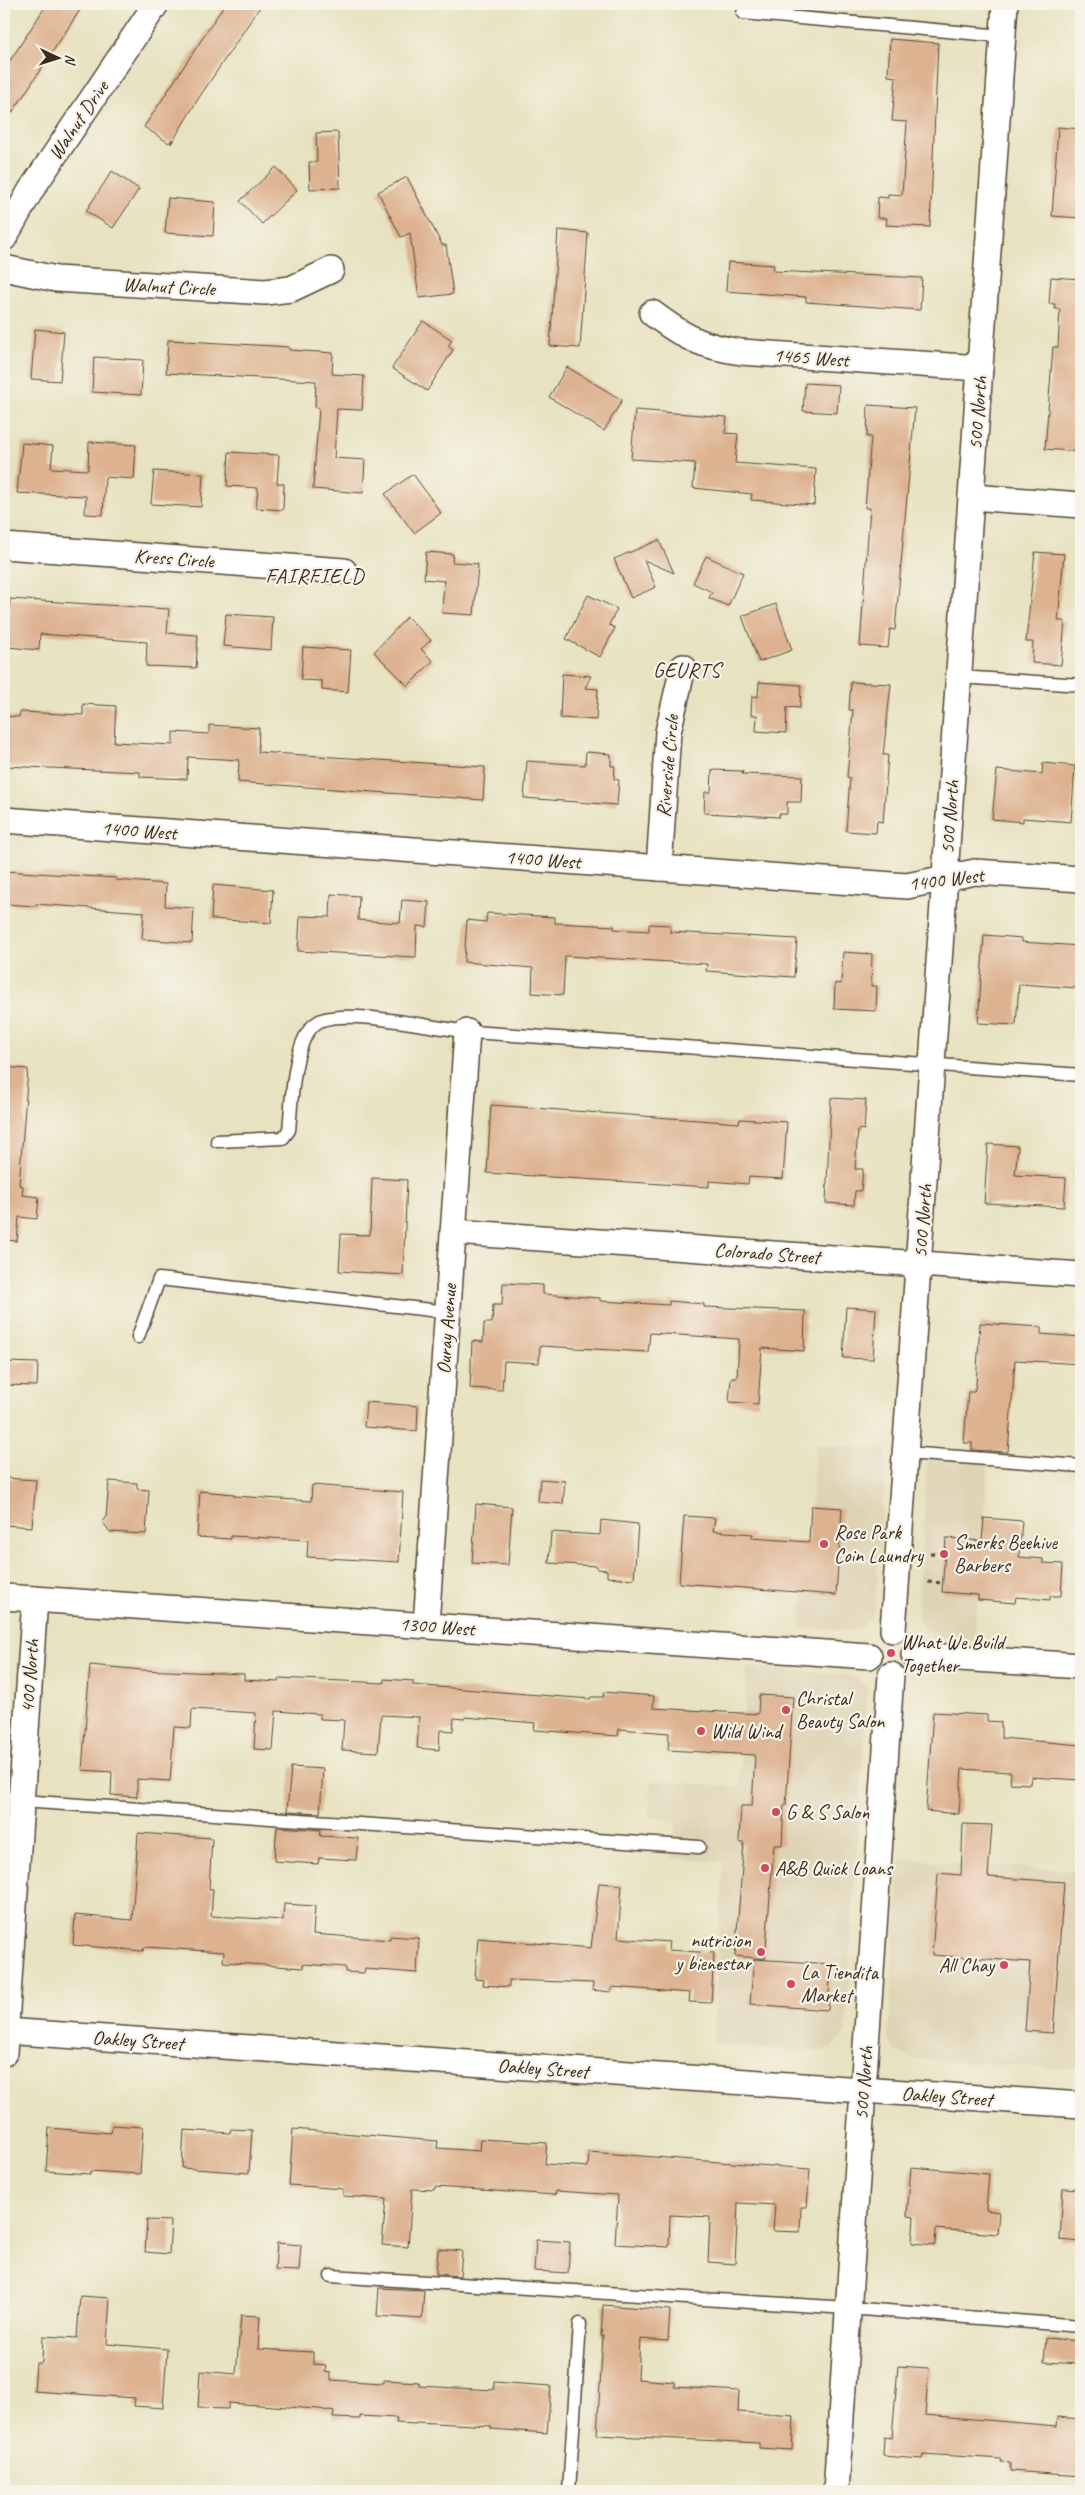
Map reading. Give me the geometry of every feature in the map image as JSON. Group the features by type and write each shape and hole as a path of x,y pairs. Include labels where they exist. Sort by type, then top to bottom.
{"street":[{"name":"Walnut Drive","path":"4,238 31,190 156,4"},
{"name":"500 North","path":"893,1630 1006,4"},
{"name":"Walnut Circle","path":"4,268 56,279 265,292 291,289 331,270"},
{"name":"1465 West","path":"652,313 682,335 721,349 980,368"},
{"path":"971,497 1081,505"},
{"name":"Kress Circle","path":"4,546 344,571"},
{"name":"Riverside Circle","path":"659,868 668,732 683,667"},
{"name":"1400 West","path":"4,820 907,886 975,872 1081,879"},
{"name":"Ouray Avenue","path":"426,1625 467,1032"},
{"name":"Colorado Street","path":"453,1232 1081,1275"},
{"name":"1300 West","path":"4,1597 869,1656"},
{"name":"400 North","path":"4,2038 35,1599"},
{"path":"893,1630 904,1633 909,1638 913,1645 914,1655 910,1666 904,1671 891,1675 877,1670 869,1656 871,1643 876,1636 893,1630"},
{"path":"914,1655 1081,1666"},
{"name":"500 North","path":"836,2491 891,1675"},
{"name":"Oakley Street","path":"4,2038 1081,2105"}],"lane":[{"path":"743,13 1003,36"},
{"path":"959,676 1081,685"},
{"path":"217,1141 283,1138 289,1130 296,1057 310,1030 321,1020 355,1017 467,1032 1081,1075"},
{"path":"138,1337 159,1279 448,1312"},
{"path":"906,1453 1081,1466"},
{"path":"21,1801 699,1847"},
{"path":"331,2276 848,2308 1081,2326"},
{"path":"569,2491 580,2324"}],"path":[{"path":"930,1553 944,1554"},
{"path":"928,1582 942,1583"}],"shaded area":[{"path":"816,1444 887,1449 874,1611 870,1620 861,1628 851,1631 801,1628"},
{"path":"928,1455 989,1459 974,1640 940,1637 923,1628 917,1615"},
{"path":"747,1667 845,1675 861,1680 867,1689 845,2033 831,2049 821,2052 713,2045 723,1862 673,1858 676,1820 649,1817 651,1781 739,1787"},
{"path":"900,1859 1081,1871 1081,2070 912,2059 894,2050 888,2038"}],"building":[{"path":"47,4 84,4 4,125 4,70"},
{"path":"225,4 262,4 198,99 171,144 172,139 169,143 144,127"},
{"path":"890,39 938,43 930,227 886,225 887,218 877,218 878,197 888,198 888,194 902,195 907,122 892,121 896,77 888,76"},
{"path":"1058,127 1081,129 1081,218 1052,216"},
{"path":"338,132 340,188 310,189 309,162 317,162 316,133"},
{"path":"276,167 297,190 262,224 240,201"},
{"path":"112,171 139,189 113,228 86,211"},
{"path":"407,177 442,245 446,245 453,294 419,298 410,233 401,237 378,192"},
{"path":"168,198 215,202 213,236 165,233"},
{"path":"558,230 588,233 580,348 550,346"},
{"path":"728,262 774,265 773,271 922,278 920,310 806,302 806,297 726,291"},
{"path":"1051,277 1081,279 1081,452 1045,449 1053,347 1058,347 1060,309 1055,309 1055,304 1049,304"},
{"path":"423,321 452,340 448,346 453,350 427,391 392,368"},
{"path":"35,329 64,332 60,381 31,379"},
{"path":"168,340 289,347 289,350 333,353 332,374 364,376 362,410 337,409 334,458 365,460 363,493 313,489 319,408 315,407 316,381 166,373"},
{"path":"94,357 143,360 141,395 92,392"},
{"path":"567,367 622,400 604,431 549,397"},
{"path":"805,383 839,385 837,413 803,411"},
{"path":"868,405 915,408 895,630 890,629 888,648 860,646 870,508 865,508 871,437 867,437"},
{"path":"635,410 727,417 725,433 738,434 735,463 816,469 814,505 751,500 752,494 693,488 695,463 631,459"},
{"path":"89,442 136,445 134,479 105,477 103,515 85,514 86,496 17,493 22,443 53,446 51,468 88,470"},
{"path":"229,452 279,455 277,483 284,484 283,510 256,508 258,488 227,486"},
{"path":"154,471 203,474 201,507 151,504"},
{"path":"413,474 441,513 414,533 385,494"},
{"path":"659,540 674,573 644,560 656,587 631,598 614,559"},
{"path":"426,552 453,554 452,562 478,564 474,615 442,613 444,581 424,579"},
{"path":"1035,552 1064,554 1058,621 1065,621 1061,665 1032,663 1033,642 1026,642"},
{"path":"706,556 743,573 728,606 709,598 712,592 693,583"},
{"path":"588,595 617,609 609,625 615,628 600,657 566,639"},
{"path":"10,599 169,609 167,633 198,635 196,668 146,666 147,642 40,634 39,650 7,647"},
{"path":"776,604 792,650 759,662 742,616"},
{"path":"226,614 273,617 271,650 223,646"},
{"path":"407,617 431,640 421,649 433,661 408,686 374,652"},
{"path":"303,647 351,650 348,692 322,690 322,681 301,680"},
{"path":"562,674 591,676 585,688 598,689 596,720 560,718"},
{"path":"759,682 801,685 800,708 787,707 786,733 756,731 757,715 751,715 752,696 758,697"},
{"path":"851,682 891,684 883,755 888,755 883,822 877,821 876,833 846,831 850,778 847,777 853,710 849,710"},
{"path":"83,704 116,706 114,742 173,745 173,732 209,734 209,725 259,728 258,752 485,767 483,800 238,782 239,760 188,757 187,779 140,777 140,772 4,766 4,716 19,717 20,712 83,715"},
{"path":"586,752 611,754 611,766 615,766 614,779 619,780 617,805 524,798 527,761 585,765"},
{"path":"1043,763 1075,766 1071,822 1023,818 1023,822 992,819 997,770 1042,774"},
{"path":"712,770 743,771 742,774 802,776 801,802 787,802 787,814 779,814 779,817 704,813 705,792 711,792"},
{"path":"4,871 116,878 116,880 166,884 165,906 194,908 192,943 142,939 144,912 36,904 36,906 4,904"},
{"path":"213,885 273,890 271,923 211,919"},
{"path":"331,894 359,896 358,920 400,923 402,900 429,902 427,927 417,926 416,957 298,951 300,916 330,917"},
{"path":"487,913 555,917 555,923 614,926 614,929 649,931 649,924 670,925 670,932 797,939 794,977 706,971 707,964 565,956 563,995 532,993 533,968 464,962 467,920 486,922"},
{"path":"984,935 1022,938 1022,942 1080,946 1077,988 1019,984 1016,1025 978,1023"},
{"path":"843,952 872,954 871,986 877,986 876,1011 834,1009 835,983 841,984"},
{"path":"4,1067 28,1069 19,1185 23,1186 22,1195 39,1197 37,1219 19,1217 17,1241 4,1240"},
{"path":"831,1098 866,1100 864,1130 858,1129 855,1169 863,1169 861,1191 855,1191 854,1205 826,1203"},
{"path":"491,1105 739,1123 740,1119 787,1122 783,1179 749,1177 748,1184 709,1181 709,1187 487,1173"},
{"path":"988,1144 1018,1146 1015,1175 1066,1178 1064,1207 984,1203"},
{"path":"372,1178 407,1180 403,1275 339,1271 341,1234 370,1235"},
{"path":"503,1283 543,1285 543,1294 600,1298 600,1301 669,1305 669,1301 704,1304 704,1307 805,1311 804,1351 762,1348 758,1404 729,1402 731,1378 737,1378 739,1339 650,1333 648,1352 540,1346 539,1363 504,1361 502,1390 470,1388 472,1341 483,1342 484,1323 492,1323 493,1305 502,1305"},
{"path":"846,1307 876,1309 873,1359 843,1358"},
{"path":"980,1323 1041,1327 1041,1334 1081,1337 1081,1364 1015,1360 1008,1452 972,1450 972,1443 964,1443 968,1392 974,1392 976,1384"},
{"path":"4,1362 38,1363 37,1386 4,1385"},
{"path":"366,1402 418,1406 417,1431 364,1427"},
{"path":"4,1478 36,1480 32,1527 4,1525"},
{"path":"540,1479 565,1481 563,1504 538,1502"},
{"path":"109,1481 137,1483 137,1489 149,1490 146,1534 110,1532 102,1521 106,1518"},
{"path":"312,1485 403,1492 399,1562 307,1557 308,1540 231,1536 231,1539 197,1537 200,1491 234,1494 234,1496 311,1501"},
{"path":"476,1504 512,1507 508,1565 472,1563"},
{"path":"811,1506 842,1508 836,1595 679,1583 684,1516 715,1518 713,1531 753,1534 752,1538 809,1542"},
{"path":"984,1518 1022,1521 1019,1557 1043,1559 1043,1563 1063,1564 1061,1596 1050,1596 1050,1600 1016,1597 1015,1603 978,1600 978,1595 942,1592 946,1538 982,1541"},
{"path":"601,1520 638,1524 634,1579 607,1577 607,1570 597,1569 597,1566 549,1563 551,1532 600,1535"},
{"path":"90,1665 142,1670 244,1674 244,1680 279,1682 280,1678 384,1683 384,1679 413,1681 413,1685 590,1699 591,1697 603,1697 604,1692 654,1696 653,1708 758,1714 759,1695 793,1697 782,1845 774,1845 765,1959 735,1956 744,1843 739,1842 741,1806 752,1806 755,1755 668,1750 669,1733 619,1729 618,1736 534,1730 535,1723 465,1717 465,1719 454,1718 453,1731 440,1730 439,1750 417,1748 419,1717 381,1715 378,1752 342,1750 344,1720 320,1719 320,1714 276,1711 273,1750 254,1749 256,1713 192,1709 191,1728 174,1727 170,1781 137,1779 137,1797 111,1795 112,1772 82,1770"},
{"path":"933,1712 987,1715 987,1721 1001,1722 1001,1738 1081,1745 1081,1780 1031,1777 1030,1784 1010,1783 1011,1772 962,1769 959,1814 926,1811"},
{"path":"291,1767 323,1769 320,1813 287,1811"},
{"path":"963,1824 992,1825 988,1877 1064,1882 1053,2033 1025,2031 1030,1962 932,1955 938,1873 961,1875"},
{"path":"277,1827 321,1830 320,1836 358,1838 356,1860 319,1858 318,1864 274,1861"},
{"path":"138,1833 212,1838 209,1889 213,1889 211,1916 283,1920 284,1904 315,1906 313,1934 390,1940 390,1936 419,1938 417,1973 365,1969 364,1973 345,1972 345,1967 303,1964 303,1968 223,1962 224,1952 144,1947 143,1951 73,1945 75,1915 132,1920"},
{"path":"599,1883 622,1885 618,1938 669,1942 668,1950 714,1953 711,2003 689,2002 690,1993 612,1987 611,1992 592,1990 593,1983 509,1980 509,1987 483,1985 484,1980 475,1979 478,1938 591,1948"},
{"name":"La Tiendita Market","path":"754,1959 831,1964 828,2010 750,2004"},
{"path":"112,2125 143,2127 140,2174 90,2171 90,2174 46,2171 49,2128 111,2133"},
{"path":"231,2129 252,2130 249,2173 182,2168 184,2130 230,2133"},
{"path":"293,2129 438,2141 437,2148 479,2151 480,2139 547,2143 545,2164 588,2167 589,2152 810,2169 807,2207 801,2207 800,2232 773,2231 775,2205 738,2203 735,2264 708,2262 710,2217 670,2215 669,2247 615,2244 618,2195 556,2191 555,2195 435,2187 434,2190 412,2189 408,2247 382,2245 386,2199 343,2196 343,2189 289,2185"},
{"path":"911,2167 989,2174 986,2210 999,2212 997,2234 936,2229 935,2245 912,2243 914,2217 907,2216"},
{"path":"1063,2188 1081,2189 1081,2242 1060,2240"},
{"path":"147,2220 171,2221 169,2254 145,2252"},
{"path":"536,2240 570,2242 568,2273 534,2271"},
{"path":"277,2243 301,2245 299,2271 275,2270"},
{"path":"438,2249 462,2251 460,2276 436,2274"},
{"path":"379,2288 424,2290 422,2319 377,2316"},
{"path":"80,2296 110,2298 107,2344 167,2349 163,2408 134,2406 135,2398 34,2391 36,2363 42,2363 43,2336 77,2338"},
{"path":"603,2305 670,2310 668,2341 640,2339 638,2379 674,2382 674,2387 739,2391 738,2412 794,2416 792,2450 759,2448 759,2443 597,2435"},
{"path":"241,2315 260,2316 258,2349 313,2352 313,2364 326,2365 325,2372 331,2373 331,2380 384,2383 384,2380 419,2382 419,2386 494,2390 494,2382 551,2386 547,2433 491,2429 491,2426 416,2422 416,2424 396,2423 397,2418 360,2416 360,2419 333,2418 334,2412 319,2409 228,2403 228,2409 198,2408 200,2371 236,2374"},
{"path":"1046,2338 1081,2341 1081,2364 1044,2362"},
{"path":"898,2366 929,2368 925,2415 1057,2426 1058,2417 1080,2419 1081,2476 1010,2471 1010,2463 1001,2462 1002,2459 923,2454 922,2459 883,2456 884,2437 892,2438"}],"place":[{"name":"Rose Park Coin Laundry","path":"824,1544"},
{"name":"Smerks Beehive Barbers","path":"944,1554"},
{"name":"What We Build Together","path":"891,1653"},
{"name":"Christal Beauty Salon","path":"786,1710"},
{"name":"Wild Wind","path":"701,1731"},
{"name":"G & S Salon","path":"776,1812"},
{"name":"A&B Quick Loans","path":"765,1868"},
{"name":"nutricion y bienestar","path":"761,1952"},
{"name":"All Chay","path":"1004,1965"},
{"name":"La Tiendita Market","path":"791,1984"}],"district":[{"name":"FAIRFIELD","path":"315,576"},
{"name":"GEURTS","path":"687,670"}]}
